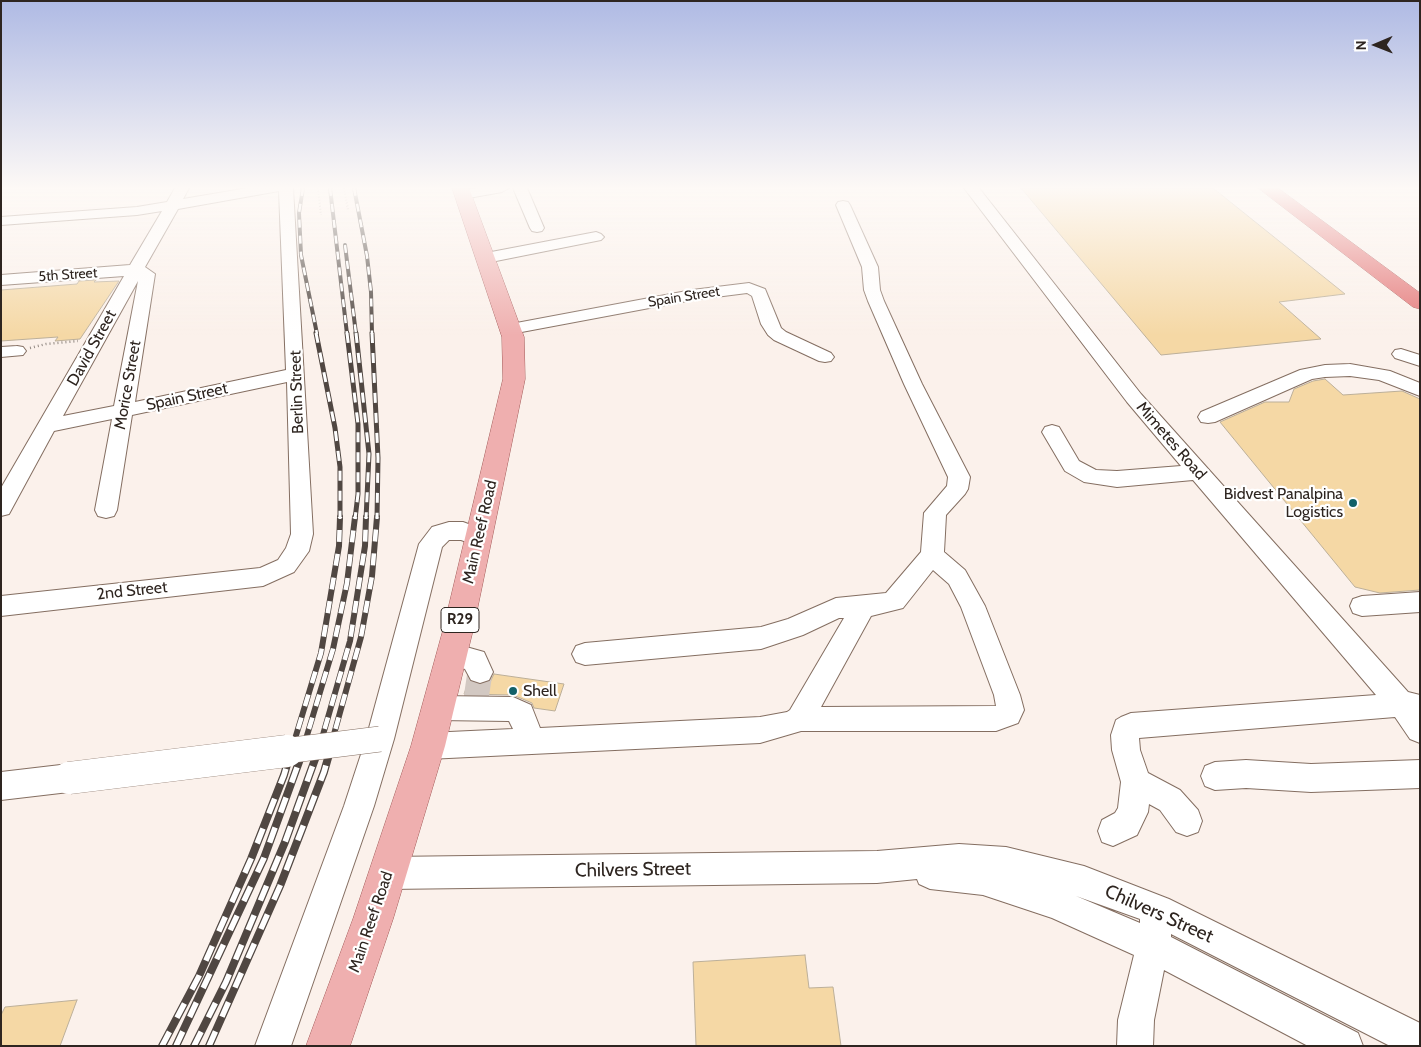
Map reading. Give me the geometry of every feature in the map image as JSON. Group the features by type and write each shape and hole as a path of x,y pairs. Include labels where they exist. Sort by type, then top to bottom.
{"highway":[{"path":"1331,237 1420,314"},
{"path":"1332,237 1420,303"},
{"path":"1358,237 1420,281"}],"main road":[{"name":"Main Reef Road","path":"328,1046 388,873 428,746 452,654 514,379 515,348 511,329 478,237"}],"street":[{"name":"David Street","path":"1,508 154,237"},
{"name":"Berlin Street","path":"264,577 286,566 301,543 296,374 289,237"},
{"path":"486,258 596,237"},
{"path":"585,654 656,650 761,638 794,628 836,608 880,605 894,601 932,555 935,513 956,489 959,477 876,301 872,290 870,267 857,237"},
{"name":"Mimetes Road","path":"1009,237 1134,398 1410,704 1420,730"},
{"name":"5th Street","path":"1,280 134,270"},
{"name":"Morice Street","path":"106,510 147,274 134,270"},
{"name":"Spain Street","path":"511,329 692,295 750,288 759,293 774,331 784,338 825,357"},
{"path":"118,302 144,298"},
{"path":"1401,354 1420,361"},
{"path":"1208,417 1307,374 1325,371 1350,370 1384,375 1420,390"},
{"name":"Spain Street","path":"48,426 296,374"},
{"path":"1052,432 1072,466 1092,477 1117,479 1199,472"},
{"path":"273,1046 356,815 380,739 431,544 440,533 449,531 463,531 478,537"},
{"path":"428,746 760,730 800,719 996,719 1008,714 1010,710 1007,695 973,606 957,577 932,555"},
{"name":"2nd Street","path":"1,606 264,577"},
{"path":"1362,606 1420,602"},
{"path":"800,719 863,607"},
{"path":"452,654 475,660 480,672"},
{"path":"438,708 476,703 516,710 524,718 530,741"},
{"path":"1113,831 1122,827 1130,819 1136,782 1125,743 1126,730 1131,726 1410,704"},
{"path":"1,786 380,739"},
{"path":"1215,776 1246,774 1311,778 1420,774"},
{"path":"1136,782 1144,789 1154,791 1170,800 1187,821"},
{"name":"Chilvers Street","path":"388,873 877,867 959,860 1006,863 1084,882 1158,910 1420,1042"},
{"name":"Chilvers Street","path":"877,867 962,876 1008,886 1055,903 1153,946 1344,1046"},
{"path":"1135,1046 1136,1020 1153,946 1158,910"}],"path":[{"path":"9,352 46,344 96,340"}],"building":[{"path":"1062,237 1274,237 1345,294 1279,302 1321,339 1161,355"},
{"path":"96,280 94,282 119,281 80,339 55,341 58,337 1,341 1,290 77,284 79,281"},
{"name":"Bidvest Panalpina Logistics","path":"1325,379 1343,395 1402,391 1420,399 1420,590 1380,593 1355,587 1220,422 1265,402 1289,402 1294,389 1313,381"},
{"name":"Shell","path":"494,674 564,684 555,711 534,708 532,703 513,695 464,694 469,681 481,685 490,682"},
{"path":"805,955 809,988 833,987 841,1046 696,1046 693,962"},
{"path":"77,1000 60,1046 1,1046 1,1015 5,1007"}],"tunnel":[{"path":"476,699 480,672"}],"railway":[{"path":"300,237 301,255 317,334"},
{"path":"336,237 347,334"},
{"path":"363,237 371,292 372,334"},
{"path":"345,245 356,334"},
{"path":"316,333 335,428 340,467 340,517"},
{"path":"347,333 358,424 358,494 355,519"},
{"path":"356,333 369,454 366,519"},
{"path":"372,333 378,458 377,519"},
{"path":"291,752 321,653 339,546 340,517"},
{"path":"302,752 333,649 347,583 355,517"},
{"path":"318,752 350,641 365,546 366,517"},
{"path":"329,752 361,637 372,576 377,517"},
{"path":"162,1046 199,976 251,859 284,775 291,751"},
{"path":"176,1046 264,858 303,751"},
{"path":"194,1046 226,982 285,842 318,751"},
{"path":"209,1046 280,886 324,772 330,751"}],"place":[{"name":"Bidvest Panalpina Logistics","path":"1353,503"},
{"name":"Shell","path":"513,691"}]}
